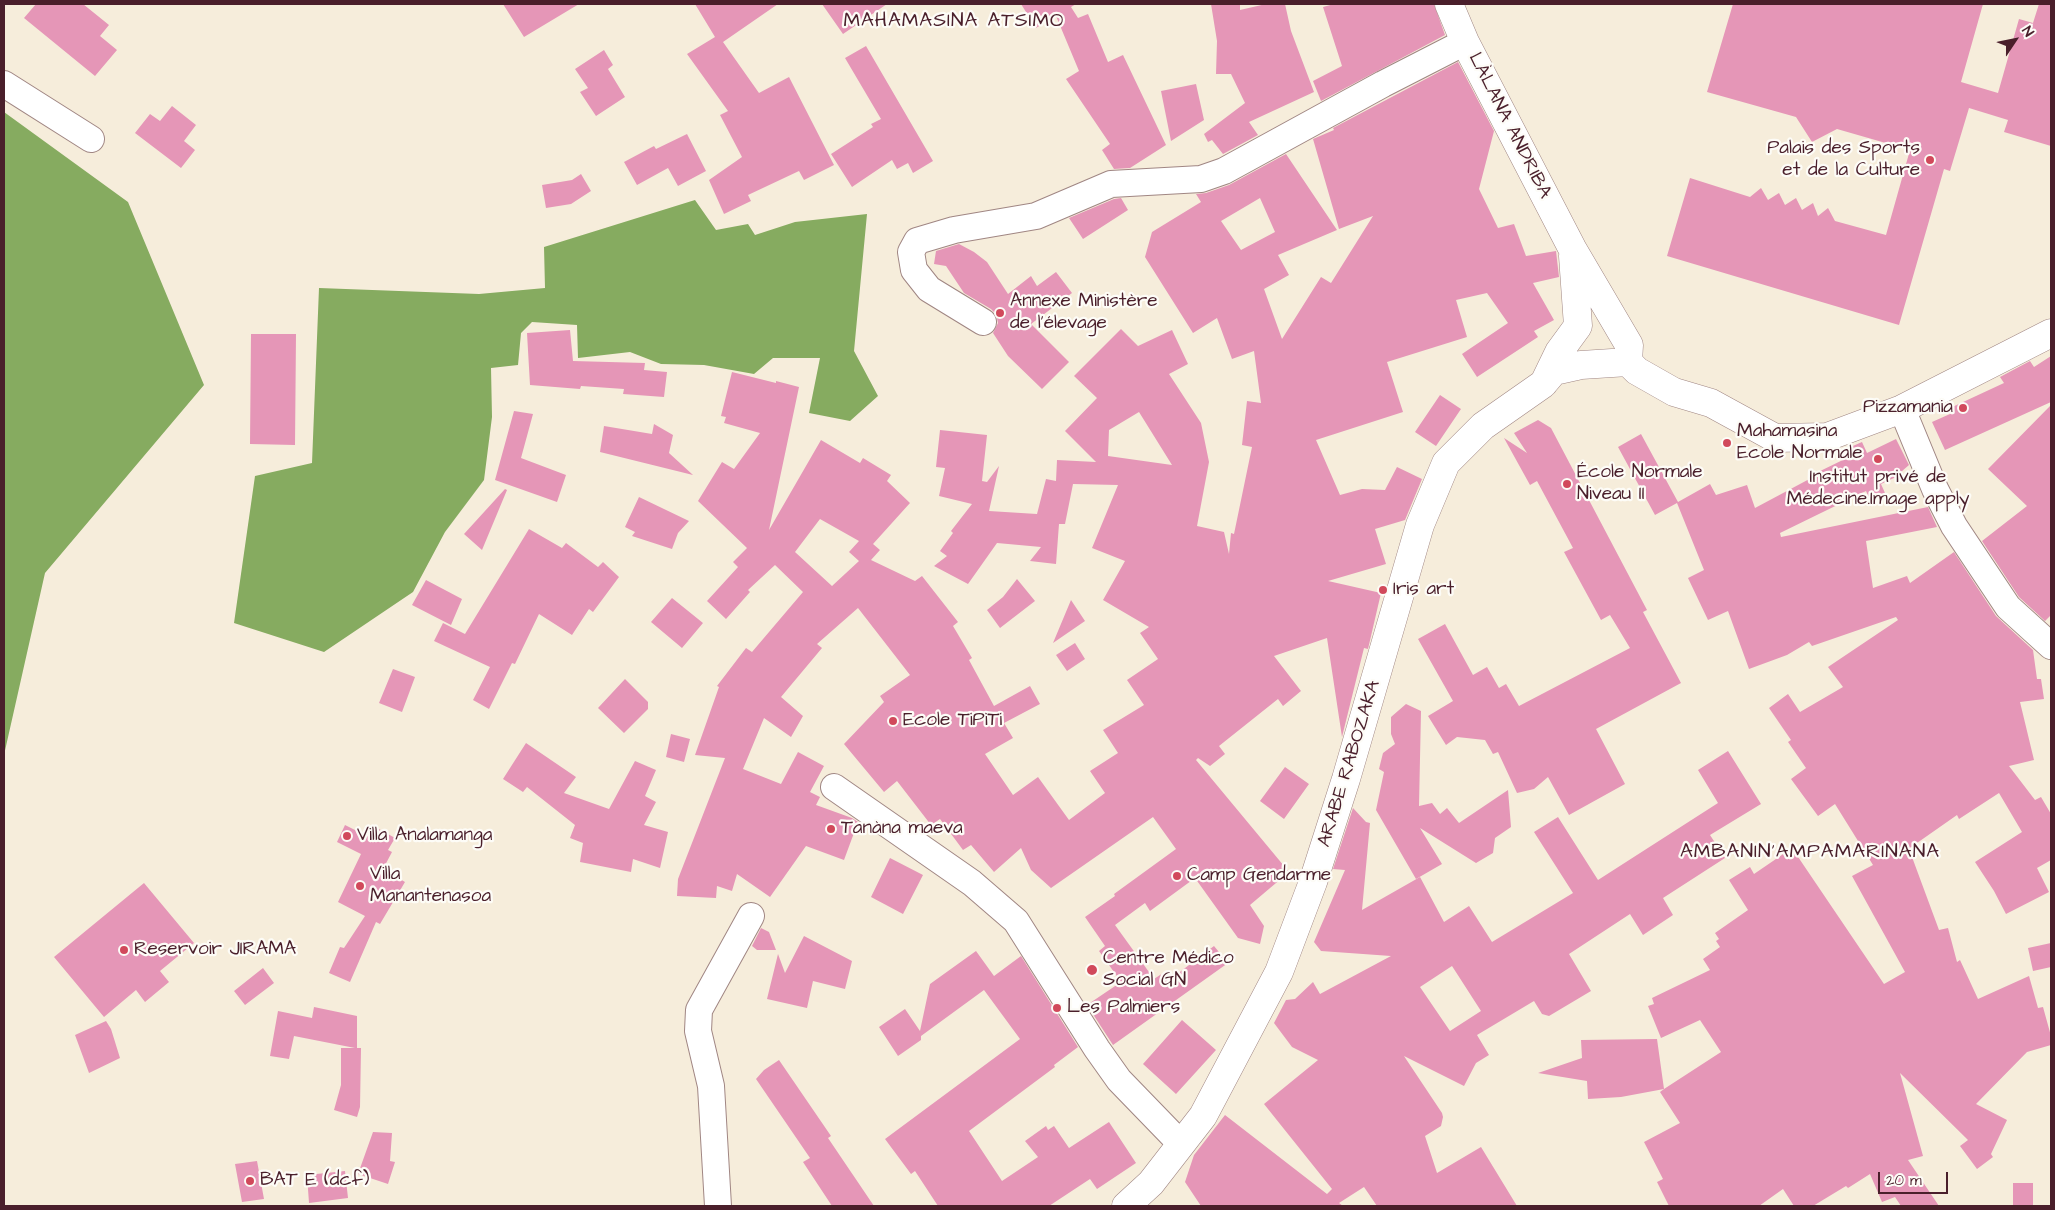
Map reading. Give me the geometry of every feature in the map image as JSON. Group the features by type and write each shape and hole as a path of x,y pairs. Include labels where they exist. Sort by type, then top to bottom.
{"street":[{"name":"LÀLANA ANDRIBA","path":"1449,4 1465,42 1572,248 1629,345 1628,362"},
{"path":"983,322 929,289 914,270 910,252 917,241 954,230 1036,216 1111,184 1201,179 1216,173 1465,42"},
{"path":"4,84 91,139"},
{"path":"1543,384 1560,352 1578,326 1572,248"},
{"path":"1628,362 1637,371 1674,392 1712,402 1775,438 1828,437 1902,409 2051,332"},
{"name":"ARABE RABOZAKA","path":"1126,1206 1151,1183 1203,1116 1226,1069 1279,972 1313,882 1346,779 1420,525 1446,463 1483,426 1543,384 1554,371 1581,365 1628,362"},
{"path":"1902,409 1934,489 1954,526 2008,607 2051,646"},
{"path":"834,787 972,883 1016,920 1097,1049 1119,1080 1181,1144"},
{"path":"718,1206 711,1086 698,1031 699,1010 751,916"}],"green space":[{"path":"4,112 128,202 204,385 45,573 4,755"},
{"path":"695,200 716,230 748,224 755,235 795,222 867,214 854,351 878,396 850,421 809,413 820,358 773,358 754,374 704,365 661,364 630,352 578,358 577,325 532,322 521,333 518,365 491,368 492,417 484,480 445,532 413,592 324,652 234,623 255,476 312,463 319,288 479,294 545,288 544,247"}],"building":[{"path":"36,4 83,4 109,25 100,36 117,50 95,76 24,18"},
{"path":"503,4 579,4 524,37"},
{"path":"695,4 778,4 723,42 759,93 789,77 834,165 804,180 799,171 748,195 751,201 724,214 709,180 742,157 720,115 728,111 687,54 715,37"},
{"path":"822,4 887,4 843,34"},
{"path":"1021,4 1076,4 1071,7 1078,18 1088,14 1108,62 1123,55 1166,145 1130,168 1114,169 1102,150 1110,144 1066,79 1079,71 1056,16 1036,28"},
{"path":"1211,4 1240,4 1240,10 1266,4 1285,4 1291,31 1314,92 1249,122 1258,135 1223,154 1212,140 1208,142 1204,134 1245,103 1231,74 1216,74 1217,41"},
{"path":"1334,4 1434,4 1445,35 1321,101 1313,81 1342,66 1323,7"},
{"name":"Palais des Sports et de la Culture","path":"1733,4 1983,4 1961,82 1998,93 2019,19 2033,23 2039,4 2051,4 2051,146 2004,132 2008,120 1969,108 1950,171 1944,169 1899,325 1667,256 1690,178 1750,197 1761,188 1768,200 1779,193 1785,205 1796,198 1802,210 1813,203 1818,216 1828,208 1835,221 1886,235 1910,150 1837,129 1812,142 1796,117 1707,92"},
{"path":"866,46 933,161 913,173 908,163 897,169 892,160 852,187 831,154 873,127 871,124 881,119 845,58"},
{"path":"604,50 613,65 608,69 625,97 596,116 580,92 588,88 575,69"},
{"path":"1458,62 1494,131 1479,189 1498,228 1514,224 1526,256 1556,251 1559,277 1533,283 1554,320 1534,331 1538,337 1477,377 1462,354 1508,323 1487,293 1456,300 1467,337 1387,362 1403,412 1316,440 1340,495 1362,489 1385,490 1397,467 1422,479 1405,520 1375,529 1386,564 1328,581 1381,593 1368,649 1364,648 1342,737 1327,638 1274,656 1301,691 1283,706 1278,699 1219,746 1225,754 1210,766 1198,758 1196,760 1289,872 1250,905 1264,926 1260,944 1238,938 1195,878 1150,911 1145,903 1115,925 1154,979 1163,973 1168,981 1214,946 1228,963 1113,1045 1087,1005 1121,982 1099,951 1105,946 1085,917 1176,849 1153,817 1051,888 1031,870 1021,848 994,872 971,845 963,850 940,819 931,825 897,781 884,792 844,744 884,702 880,696 910,675 858,608 817,644 822,648 781,697 803,716 791,737 764,718 743,769 781,784 798,752 824,766 810,792 820,797 816,805 858,822 844,860 806,846 770,897 737,874 732,891 717,886 716,898 677,896 678,879 725,758 695,755 719,687 717,686 746,648 752,652 803,592 775,565 748,590 750,592 726,619 707,601 738,567 733,562 747,548 698,501 722,462 734,469 760,433 724,423 726,417 721,416 732,372 799,387 769,530 821,440 860,463 863,458 891,475 887,481 910,503 873,544 880,550 871,560 915,581 922,576 958,622 953,626 972,658 969,660 994,706 1030,686 1040,704 1004,723 1013,738 985,754 1013,795 1038,777 1069,820 1105,793 1090,771 1118,753 1103,730 1144,705 1127,680 1158,659 1140,633 1149,627 1103,600 1125,561 1092,548 1118,485 1073,484 1065,524 1059,524 1056,564 1030,561 1041,547 997,543 968,584 934,566 947,556 940,551 953,533 951,531 972,504 939,496 945,468 936,467 940,430 987,435 982,481 987,482 999,466 989,511 1037,514 1046,479 1056,481 1057,460 1096,462 1065,431 1097,398 1074,376 1121,329 1138,346 1172,330 1188,364 1169,374 1201,423 1209,462 1197,526 1224,532 1229,554 1231,533 1234,534 1252,447 1242,445 1247,401 1261,403 1254,351 1232,359 1217,318 1193,333 1145,257 1152,232 1201,202 1196,194 1206,193 1229,185 1286,154 1337,230 1278,255 1289,275 1264,289 1282,339 1321,277 1331,283 1373,216 1339,229 1313,139 1334,130 1333,128","holes":["1260,198 1275,232 1241,250 1221,221","1139,412 1172,465 1108,456 1109,430","820,519 859,541 849,552 859,561 832,586 795,552"]},
{"path":"1196,84 1204,120 1171,141 1161,91"},
{"path":"172,106 196,125 184,141 195,150 181,168 135,133 150,114 160,121"},
{"path":"687,134 706,171 678,186 668,168 637,185 624,162 654,146 656,149"},
{"path":"581,174 591,191 571,204 546,208 542,185 572,180"},
{"path":"1121,198 1128,210 1083,239 1069,218 1114,199"},
{"path":"959,244 987,262 1008,294 1031,276 1037,286 1056,272 1072,293 1031,324 1069,362 1042,389 1008,356 993,333 998,323 996,314 964,293 946,266 934,264 936,251"},
{"path":"570,330 573,361 645,363 644,370 667,372 664,397 623,394 624,389 581,386 580,389 530,385 527,333"},
{"path":"251,334 296,334 295,445 250,444"},
{"path":"2051,356 2051,402 1945,450 1932,422 1950,414 1948,409 2004,383 2000,377 2030,361 2034,367"},
{"path":"1440,395 1461,409 1436,446 1415,432"},
{"path":"2051,405 2051,615 2045,621 2019,597 1982,541 2027,506 1988,469"},
{"path":"514,411 533,414 521,458 566,475 557,502 495,480"},
{"path":"1538,420 1551,428 1647,610 1643,612 1681,683 1596,729 1625,784 1569,815 1548,777 1534,789 1517,793 1498,752 1493,754 1485,740 1457,737 1446,745 1428,716 1453,701 1418,639 1445,624 1473,675 1487,667 1499,688 1506,684 1519,706 1630,648 1610,615 1601,620 1564,552 1573,548 1537,481 1530,485 1504,438 1527,453 1514,433"},
{"path":"654,424 673,435 669,453 693,475 600,452 604,426 652,434"},
{"path":"1641,434 1678,502 1710,484 1716,495 1747,485 1755,508 1815,476 1814,474 1849,457 1846,449 1862,442 1867,453 1896,439 1909,465 1894,478 1881,484 1885,493 1870,500 1866,491 1780,533 1781,537 1928,507 1937,527 1866,541 1873,588 1907,576 1910,583 1954,552 1996,616 2033,650 2037,679 2041,679 2044,699 2020,702 2034,760 2009,766 2035,800 2041,797 2051,814 2051,860 2037,868 2049,892 2006,914 1975,862 2022,832 1999,793 1959,819 1957,815 1907,850 1912,857 1939,930 1948,928 1957,962 1960,960 1978,999 2029,976 2038,1008 2043,1007 2051,1036 2051,1045 2027,1052 1976,1104 2007,1120 1991,1154 1993,1157 1977,1169 1960,1146 1968,1140 1900,1073 1923,1156 1908,1160 1939,1206 1901,1206 1895,1197 1882,1202 1870,1174 1813,1206 1794,1206 1783,1189 1759,1206 1669,1206 1657,1182 1663,1179 1644,1142 1680,1123 1660,1092 1721,1052 1700,1020 1661,1038 1648,1006 1654,1004 1652,998 1710,970 1703,959 1720,947 1716,941 1719,939 1715,933 1748,910 1729,880 1750,867 1754,874 1792,848 1884,984 1905,972 1852,876 1873,865 1835,804 1818,816 1791,779 1806,768 1788,742 1791,740 1769,708 1788,694 1800,712 1843,687 1828,667 1898,620 1896,617 1812,646 1809,642 1787,655 1749,669 1728,611 1708,620 1688,578 1704,570 1677,503 1655,515 1618,447"},
{"path":"505,489 507,490 482,550 464,534"},
{"path":"639,497 689,521 678,533 672,549 632,536 635,532 625,527"},
{"path":"529,529 562,548 566,543 598,567 603,562 619,577 593,612 589,609 572,635 539,614 515,664 512,663 489,709 473,700 490,667 434,641 443,623 465,634"},
{"path":"1017,579 1035,601 1000,628 987,610 1003,597"},
{"path":"426,580 462,599 451,625 412,605"},
{"path":"672,598 703,623 682,648 651,622"},
{"path":"1071,600 1085,621 1053,643"},
{"path":"1075,643 1085,659 1067,671 1056,655"},
{"path":"393,669 415,677 402,712 379,703"},
{"path":"625,679 648,702 648,709 624,733 598,708"},
{"path":"1406,704 1421,711 1419,806 1432,803 1440,814 1447,808 1459,823 1508,790 1511,827 1495,838 1493,853 1476,863 1420,828 1442,864 1416,879 1376,810 1384,772 1379,769 1383,753 1395,744 1391,734 1391,717"},
{"path":"671,734 690,739 684,762 666,757"},
{"path":"526,743 576,777 564,793 609,809 635,761 656,770 645,796 656,802 644,825 668,832 660,868 633,859 631,872 580,862 583,843 570,838 575,825 527,787 523,792 503,779"},
{"path":"1728,751 1761,804 1710,835 1725,858 1663,898 1673,915 1643,935 1630,914 1569,954 1591,991 1549,1016 1542,1014 1534,1001 1477,1035 1489,1055 1476,1063 1464,1086 1404,1056 1442,1113 1441,1126 1425,1136 1437,1173 1481,1147 1517,1206 1377,1206 1364,1187 1339,1203 1343,1206 1201,1206 1185,1182 1194,1155 1225,1115 1327,1194 1332,1189 1264,1104 1318,1060 1292,1047 1274,1023 1286,1000 1295,999 1313,982 1320,994 1391,956 1321,951 1314,942 1345,870 1333,869 1353,808 1366,822 1370,823 1362,910 1420,877 1444,922 1469,906 1492,942 1573,893 1534,832 1558,817 1598,880 1718,803 1698,770","holes":["1452,966 1481,1011 1450,1031 1420,987"]},
{"path":"1285,767 1309,784 1284,819 1260,801"},
{"path":"345,825 373,839 379,829 395,838 388,850 392,852 383,869 405,882 380,924 376,922 350,982 329,973 340,947 344,948 365,916 338,902 361,854 337,842"},
{"path":"890,858 923,875 903,914 871,897"},
{"name":"Reservoir JIRAMA","path":"144,883 194,943 160,971 169,982 145,1002 136,990 104,1017 54,957"},
{"path":"761,928 769,932 776,950 757,950 752,946"},
{"path":"804,936 852,961 845,989 813,981 807,1008 767,999 778,954 785,973"},
{"path":"2051,943 2051,967 2033,971 2028,948"},
{"path":"976,951 994,976 1021,956 1078,1047 1054,1065 1055,1067 969,1131 1002,1181 1038,1157 1025,1141 1046,1126 1048,1130 1054,1126 1069,1148 1109,1122 1136,1163 1097,1189 1090,1179 1049,1206 938,1206 915,1171 911,1174 885,1139 1020,1039 984,990 921,1036 921,1040 898,1056 879,1027 905,1009 920,1031 930,984"},
{"path":"263,968 274,983 245,1005 234,991"},
{"path":"314,1007 357,1016 357,1048 361,1048 360,1107 357,1117 334,1110 341,1085 341,1048 355,1048 294,1036 289,1059 270,1056 278,1011 312,1018"},
{"path":"1182,1020 1216,1050 1176,1094 1143,1064"},
{"path":"106,1021 111,1029 120,1058 89,1073 75,1035"},
{"path":"1657,1039 1664,1089 1621,1097 1588,1099 1587,1081 1538,1073 1582,1058 1581,1040"},
{"path":"779,1060 831,1136 828,1138 874,1206 832,1206 803,1162 810,1158 756,1079 764,1070"},
{"path":"373,1132 392,1133 390,1161 395,1162 388,1184 358,1174"},
{"name":"BAT E (dcf)","path":"257,1161 264,1199 242,1202 235,1164"},
{"path":"345,1171 348,1198 309,1203 307,1175"},
{"path":"2013,1183 2033,1183 2033,1206 2013,1206"}],"place":[{"name":"Palais des Sports et de la Culture","path":"1930,160"},
{"name":"Annexe Ministère de l'élevage","path":"1000,313"},
{"name":"Pizzamania","path":"1963,408"},
{"name":"Mahamasina Ecole Normale","path":"1727,443"},
{"name":"Institut privé de Médecine.Image apply","path":"1878,459"},
{"name":"École Normale Niveau II","path":"1567,484"},
{"name":"Iris art","path":"1383,590"},
{"name":"Ecole TiPiTi","path":"893,721"},
{"name":"Tanàna maeva","path":"831,829"},
{"name":"Villa Analamanga","path":"347,836"},
{"name":"Camp Gendarme","path":"1177,876"},
{"name":"Villa Manantenasoa","path":"360,886"},
{"name":"Reservoir JIRAMA","path":"124,950"},
{"name":"Centre Médico Social GN","path":"1092,970"},
{"name":"Les Palmiers","path":"1057,1008"},
{"name":"BAT E (dcf)","path":"250,1181"}],"district":[{"name":"MAHAMASINA ATSIMO","path":"954,22"},
{"name":"AMBANIN'AMPAMARINANA","path":"1810,853"}]}
